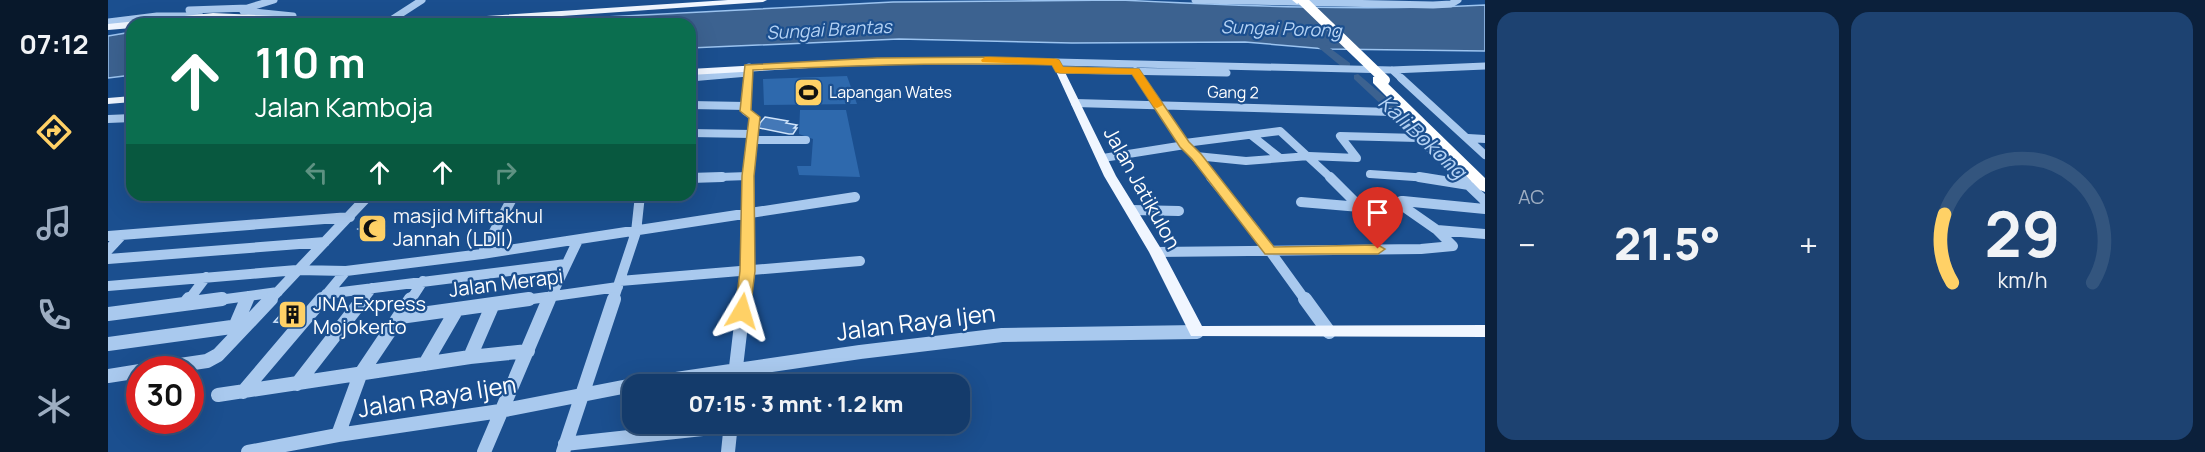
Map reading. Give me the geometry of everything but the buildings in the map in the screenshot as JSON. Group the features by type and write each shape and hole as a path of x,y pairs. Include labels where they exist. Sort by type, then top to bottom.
{"highway":[{"path":"1297,0 1388,76 1485,188"},
{"path":"1303,0 1388,76 1485,179"}],"main road":[{"path":"504,18 762,0"},
{"path":"189,18 220,16 276,18"},
{"path":"108,27 126,25"},
{"path":"696,72 877,61 1058,66"},
{"name":"Jalan Jatikulon","path":"1058,66 1110,176 1156,252 1197,332"},
{"path":"108,101 126,100"},
{"path":"1197,332 1485,331"}],"street":[{"path":"220,16 274,0"},
{"path":"394,18 422,0"},
{"path":"1195,0 1454,1"},
{"path":"165,12 248,8"},
{"path":"238,11 293,16"},
{"path":"141,18 207,16"},
{"path":"108,22 126,20"},
{"path":"1058,66 1135,71 1345,76 1352,74 1356,69"},
{"path":"1058,66 1356,69 1388,76 1485,72"},
{"path":"1388,76 1485,66"},
{"path":"696,77 749,70 745,111 754,117 748,176 747,271 735,374"},
{"path":"1135,71 1185,144 1197,156 1270,251 1329,332"},
{"path":"1388,76 1468,138 1485,155"},
{"name":"Gang 2","path":"1075,103 1391,112 1418,138"},
{"path":"696,105 746,106"},
{"path":"108,119 126,118"},
{"path":"1102,158 1185,144 1281,132 1309,156 1360,207"},
{"path":"696,133 806,140"},
{"path":"1251,135 1280,158"},
{"path":"1197,156 1246,161 1309,156 1358,158 1340,138 1341,136 1418,138 1485,201"},
{"path":"1468,138 1485,139"},
{"path":"1370,174 1414,176 1470,185"},
{"path":"696,178 748,176"},
{"path":"108,286 297,270 346,271 636,232 855,197"},
{"path":"204,360 218,355 240,326 278,292 364,201"},
{"path":"482,254 511,201"},
{"path":"639,201 636,232 580,394 564,448 665,434"},
{"path":"1156,252 1421,249 1453,246 1437,230 1404,207 1401,201 1485,209"},
{"path":"1301,202 1360,207 1404,207"},
{"path":"1132,210 1179,211"},
{"path":"108,249 112,237 350,217"},
{"path":"1437,230 1485,234"},
{"path":"484,452 550,298 578,240"},
{"path":"108,259 325,242"},
{"name":"Jalan Merapi","path":"400,316 550,298 619,284 860,261"},
{"path":"326,294 566,264"},
{"path":"243,392 346,271"},
{"path":"186,304 206,277"},
{"path":"338,435 360,375 423,281"},
{"path":"297,384 372,288"},
{"path":"108,314 278,292"},
{"path":"240,326 248,296"},
{"path":"470,357 494,304"},
{"path":"425,364 458,309"},
{"path":"108,344 240,326"},
{"name":"Jalan Raya Ijen","path":"752,374 926,343 1010,334 1197,332"},
{"path":"218,395 470,357 528,351"},
{"path":"108,376 126,373"},
{"name":"Jalan Raya Ijen","path":"248,452 338,435 500,411 622,387"},
{"path":"728,452 729,434"}],"shaded area":[{"name":"Lapangan Wates","path":"847,76 857,104 764,105 763,79"},
{"path":"800,110 846,110 860,177 799,175 797,166 811,166 813,139 799,134"}],"water":[{"path":"1120,0 1348,8 1485,5 1485,51 1326,49 1245,42 1072,43 899,39 696,48 696,18 585,18 893,2"},
{"path":"126,33 126,76 108,78 108,36"}],"waterway":[{"name":"Kali Bokong","path":"1311,37 1346,65"},
{"name":"Kali Bokong","path":"1358,77 1407,122"}],"slow traffic":[{"path":"985,60 1056,62 1060,70 1135,71 1157,105"}],"place":[{"name":"Lapangan Wates","path":"808,92"},
{"name":"masjid Miftakhul Jannah (LDII)","path":"372,228"},
{"name":"JNA Express Mojokerto","path":"292,315"}],"route":[{"path":"742,311 747,271 748,176 754,117 745,111 749,67 877,61 990,60 1056,62 1060,70 1135,71 1185,145 1197,156 1270,251 1378,249"}],"water label":[{"name":"Sungai Porong","path":"1281,29"},
{"name":"Sungai Brantas","path":"829,30"}]}
